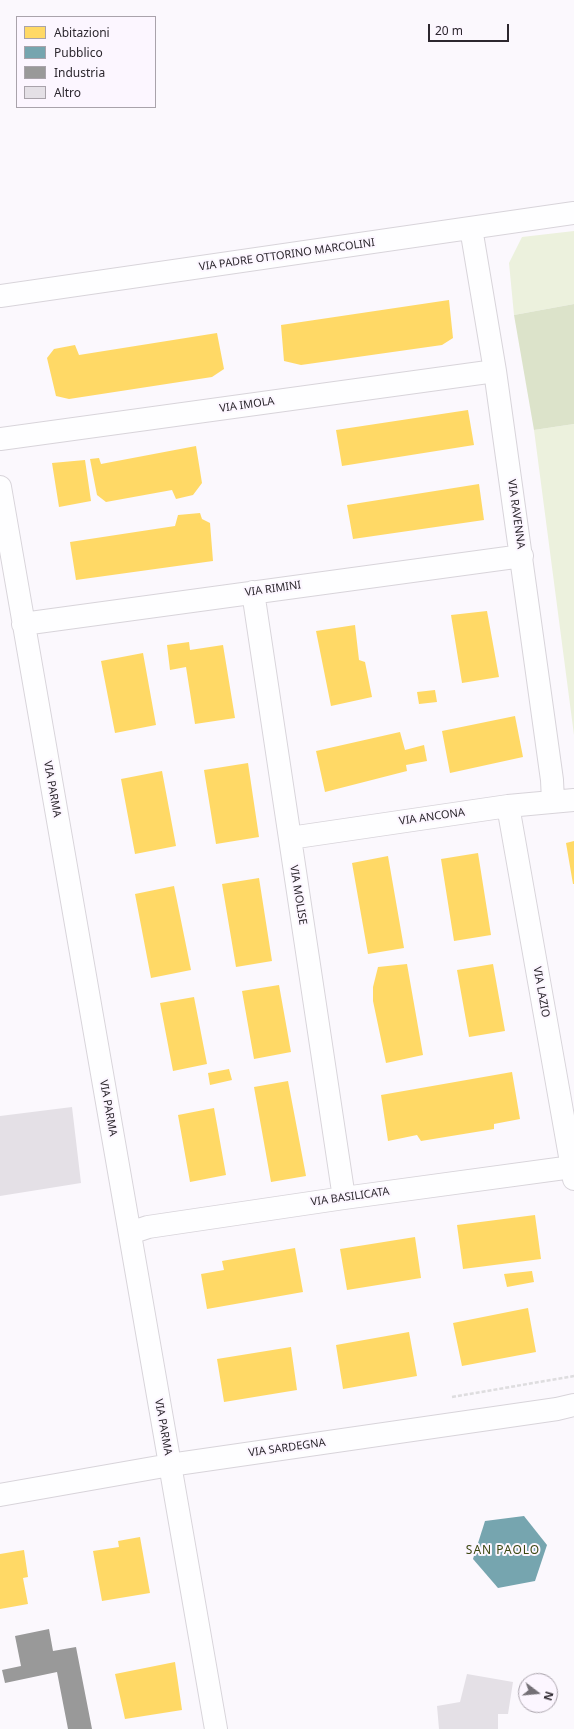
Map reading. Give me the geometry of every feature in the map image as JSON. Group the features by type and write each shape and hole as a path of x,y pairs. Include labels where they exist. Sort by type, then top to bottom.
{"street":[{"name":"VIA PADRE OTTORINO MARCOLINI","path":"0,296 574,213"},
{"name":"VIA RAVENNA","path":"471,228 495,371 522,556 552,780 563,800"},
{"name":"VIA IMOLA","path":"0,439 495,371"},
{"name":"VIA PARMA","path":"0,487 3,526 23,624 216,1729"},
{"name":"VIA RIMINI","path":"23,624 522,556"},
{"name":"VIA MOLISE","path":"253,592 344,1198"},
{"name":"VIA ANCONA","path":"290,838 508,806 563,800"},
{"name":"VIA LAZIO","path":"508,806 573,1172"},
{"name":"VIA BASILICATA","path":"130,1233 148,1227 344,1198 573,1172"},
{"name":"VIA SARDEGNA","path":"0,1495 170,1465 557,1409 574,1405"}],"green space":[{"path":"574,231 574,304 514,315 509,263 522,237"},
{"path":"574,304 574,424 534,430 514,315"},
{"path":"574,424 574,735 534,430"}],"building: Abitazioni":[{"path":"449,300 453,338 442,345 301,365 284,361 281,325"},
{"path":"217,333 224,369 212,377 69,399 56,396 47,358 54,349 75,345 79,355"},
{"path":"468,410 474,445 342,466 336,430"},
{"path":"196,446 202,483 193,495 176,499 172,490 106,502 97,495 90,459 99,458 101,464"},
{"path":"85,460 91,501 59,507 52,463"},
{"path":"479,484 484,520 353,539 347,505"},
{"path":"200,513 202,519 210,523 213,561 76,580 70,542 175,526 178,515"},
{"path":"487,611 499,677 462,683 451,615"},
{"path":"355,625 359,660 365,662 372,697 331,706 316,631"},
{"path":"189,642 190,650 223,645 235,718 195,724 186,667 170,670 167,645"},
{"path":"143,653 156,725 115,733 101,661"},
{"path":"435,690 437,702 419,704 417,692"},
{"path":"515,716 523,757 450,773 442,731"},
{"path":"400,732 405,750 424,745 427,761 406,765 407,771 325,792 316,751"},
{"path":"248,763 259,837 216,844 204,770"},
{"path":"162,771 176,846 135,854 121,779"},
{"path":"574,841 574,884 573,884 566,843"},
{"path":"478,853 491,935 454,941 441,859"},
{"path":"388,856 404,948 368,954 352,863"},
{"path":"259,878 272,961 236,967 222,884"},
{"path":"174,886 191,970 151,978 135,894"},
{"path":"407,964 423,1055 386,1063 373,1001 373,987 378,967"},
{"path":"493,964 505,1031 469,1037 457,970"},
{"path":"279,985 291,1052 254,1059 242,991"},
{"path":"194,997 207,1064 173,1071 160,1003"},
{"path":"229,1069 232,1080 210,1085 208,1073"},
{"path":"512,1072 520,1119 494,1124 494,1129 421,1141 417,1135 388,1141 381,1095"},
{"path":"288,1081 306,1176 271,1182 254,1087"},
{"path":"214,1108 226,1175 190,1182 178,1115"},
{"path":"535,1215 541,1259 463,1269 457,1225"},
{"path":"415,1237 421,1278 347,1290 340,1249"},
{"path":"295,1248 303,1292 207,1309 201,1274 224,1270 222,1261"},
{"path":"532,1271 534,1282 507,1287 504,1274"},
{"path":"528,1308 536,1352 462,1366 453,1323"},
{"path":"409,1332 417,1376 343,1389 336,1345"},
{"path":"291,1347 297,1390 224,1402 217,1359"},
{"path":"140,1537 150,1593 102,1601 93,1551 119,1547 118,1541"},
{"path":"24,1550 28,1577 23,1578 28,1604 0,1609 0,1554"},
{"path":"175,1662 182,1710 125,1719 115,1674"}],"building: Pubblico":[{"path":"524,1516 547,1545 535,1581 498,1588 473,1559 485,1521"}],"building: Industria":[{"path":"49,1629 53,1651 76,1647 92,1729 68,1729 57,1672 5,1683 2,1670 21,1666 15,1636"}],"building: Altro":[{"path":"72,1107 81,1183 0,1196 0,1116"},
{"path":"467,1674 513,1682 508,1714 498,1714 498,1729 439,1729 437,1706 460,1702"}],"district":[{"name":"SAN PAOLO","path":"503,1551"}]}
